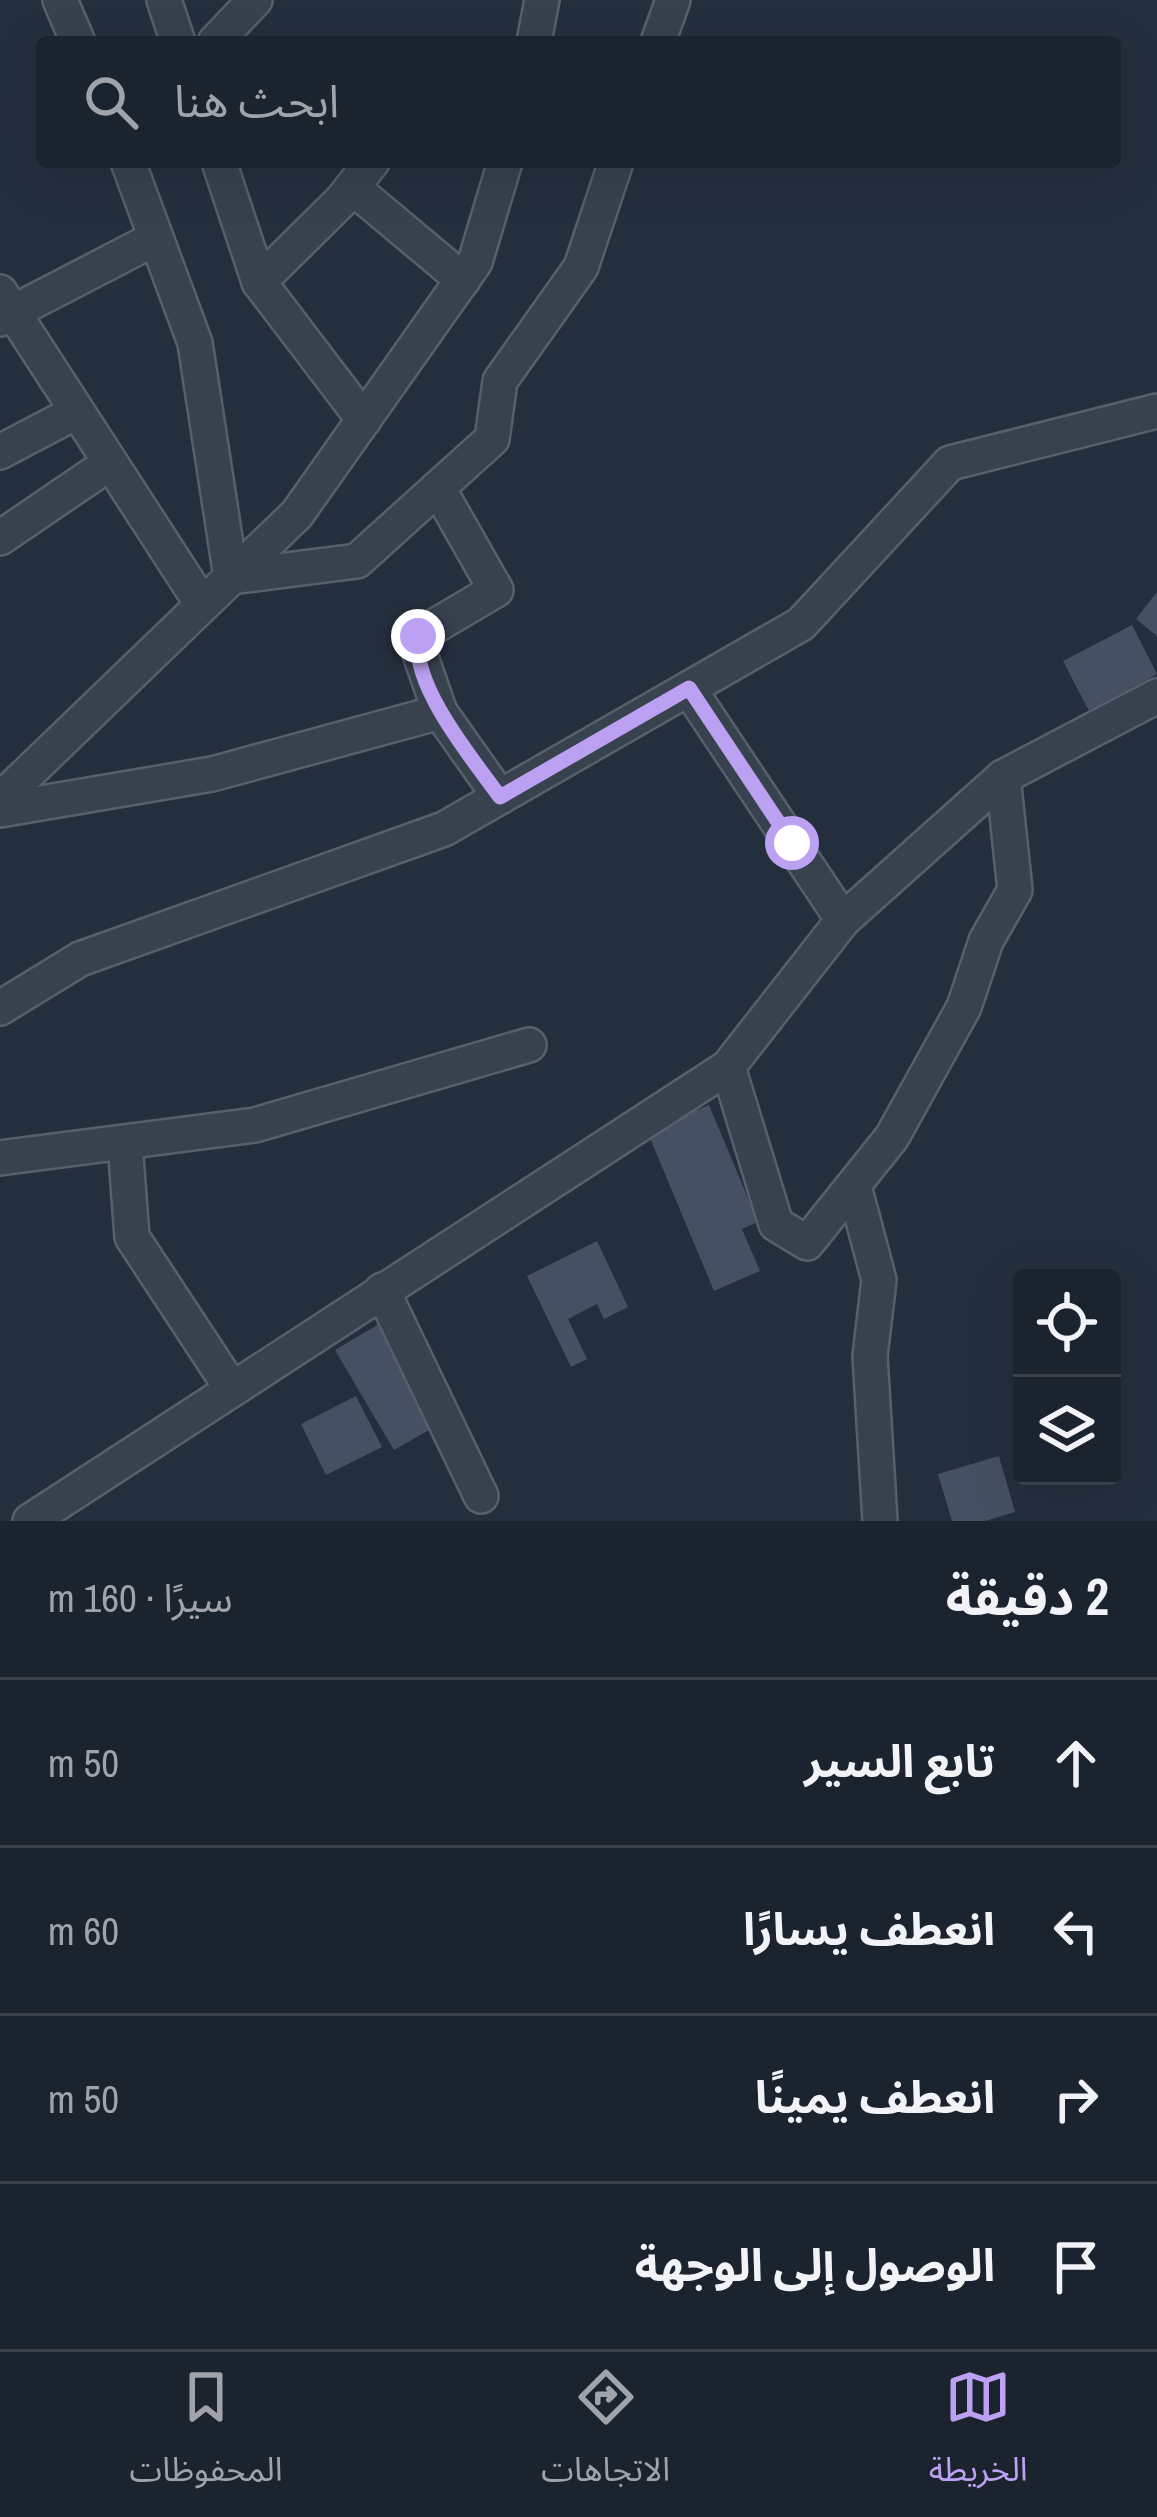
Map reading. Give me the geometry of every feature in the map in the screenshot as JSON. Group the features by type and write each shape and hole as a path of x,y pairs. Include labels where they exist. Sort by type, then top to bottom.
{"street":[{"path":"60,0 75,36"},
{"path":"164,0 176,36"},
{"path":"221,36 254,0"},
{"path":"535,36 542,0"},
{"path":"660,36 673,0"},
{"path":"130,168 195,343 230,578"},
{"path":"221,168 259,282 364,420"},
{"path":"0,800 298,514 475,262 504,168"},
{"path":"230,578 357,561 492,439 500,382 581,267 614,168"},
{"path":"259,282 362,174 463,280"},
{"path":"156,238 4,308 202,604"},
{"path":"0,1008 80,959 444,829 500,797 801,624 950,463 1157,411"},
{"path":"0,452 76,412"},
{"path":"0,538 110,464"},
{"path":"438,488 496,583 492,595 418,636 419,654 440,712 500,797"},
{"path":"689,688 843,920"},
{"path":"30,1521 728,1067 843,920 1003,777 1157,696"},
{"path":"0,810 212,774 440,712"},
{"path":"728,1067 776,1224 807,1243 855,1190 892,1137 964,1007 986,941 1015,890 1003,777"},
{"path":"0,1158 255,1125 529,1045"},
{"path":"124,1143 132,1237 232,1389"},
{"path":"855,1190 879,1280 870,1356 880,1521"},
{"path":"382,1290 481,1496"}],"building":[{"path":"1157,592 1157,636 1136,619"},
{"path":"1132,625 1157,674 1089,711 1063,661"},
{"path":"709,1105 758,1222 742,1229 760,1271 714,1291 647,1131"},
{"path":"597,1241 628,1307 604,1319 597,1304 568,1319 587,1359 571,1367 527,1276"},
{"path":"384,1321 443,1422 394,1450 335,1350"},
{"path":"356,1396 382,1447 326,1475 301,1424"},
{"path":"999,1456 1015,1512 985,1521 952,1521 938,1474"}],"route":[{"path":"418,636 419,654 440,712 500,797 689,688 792,843"}]}
